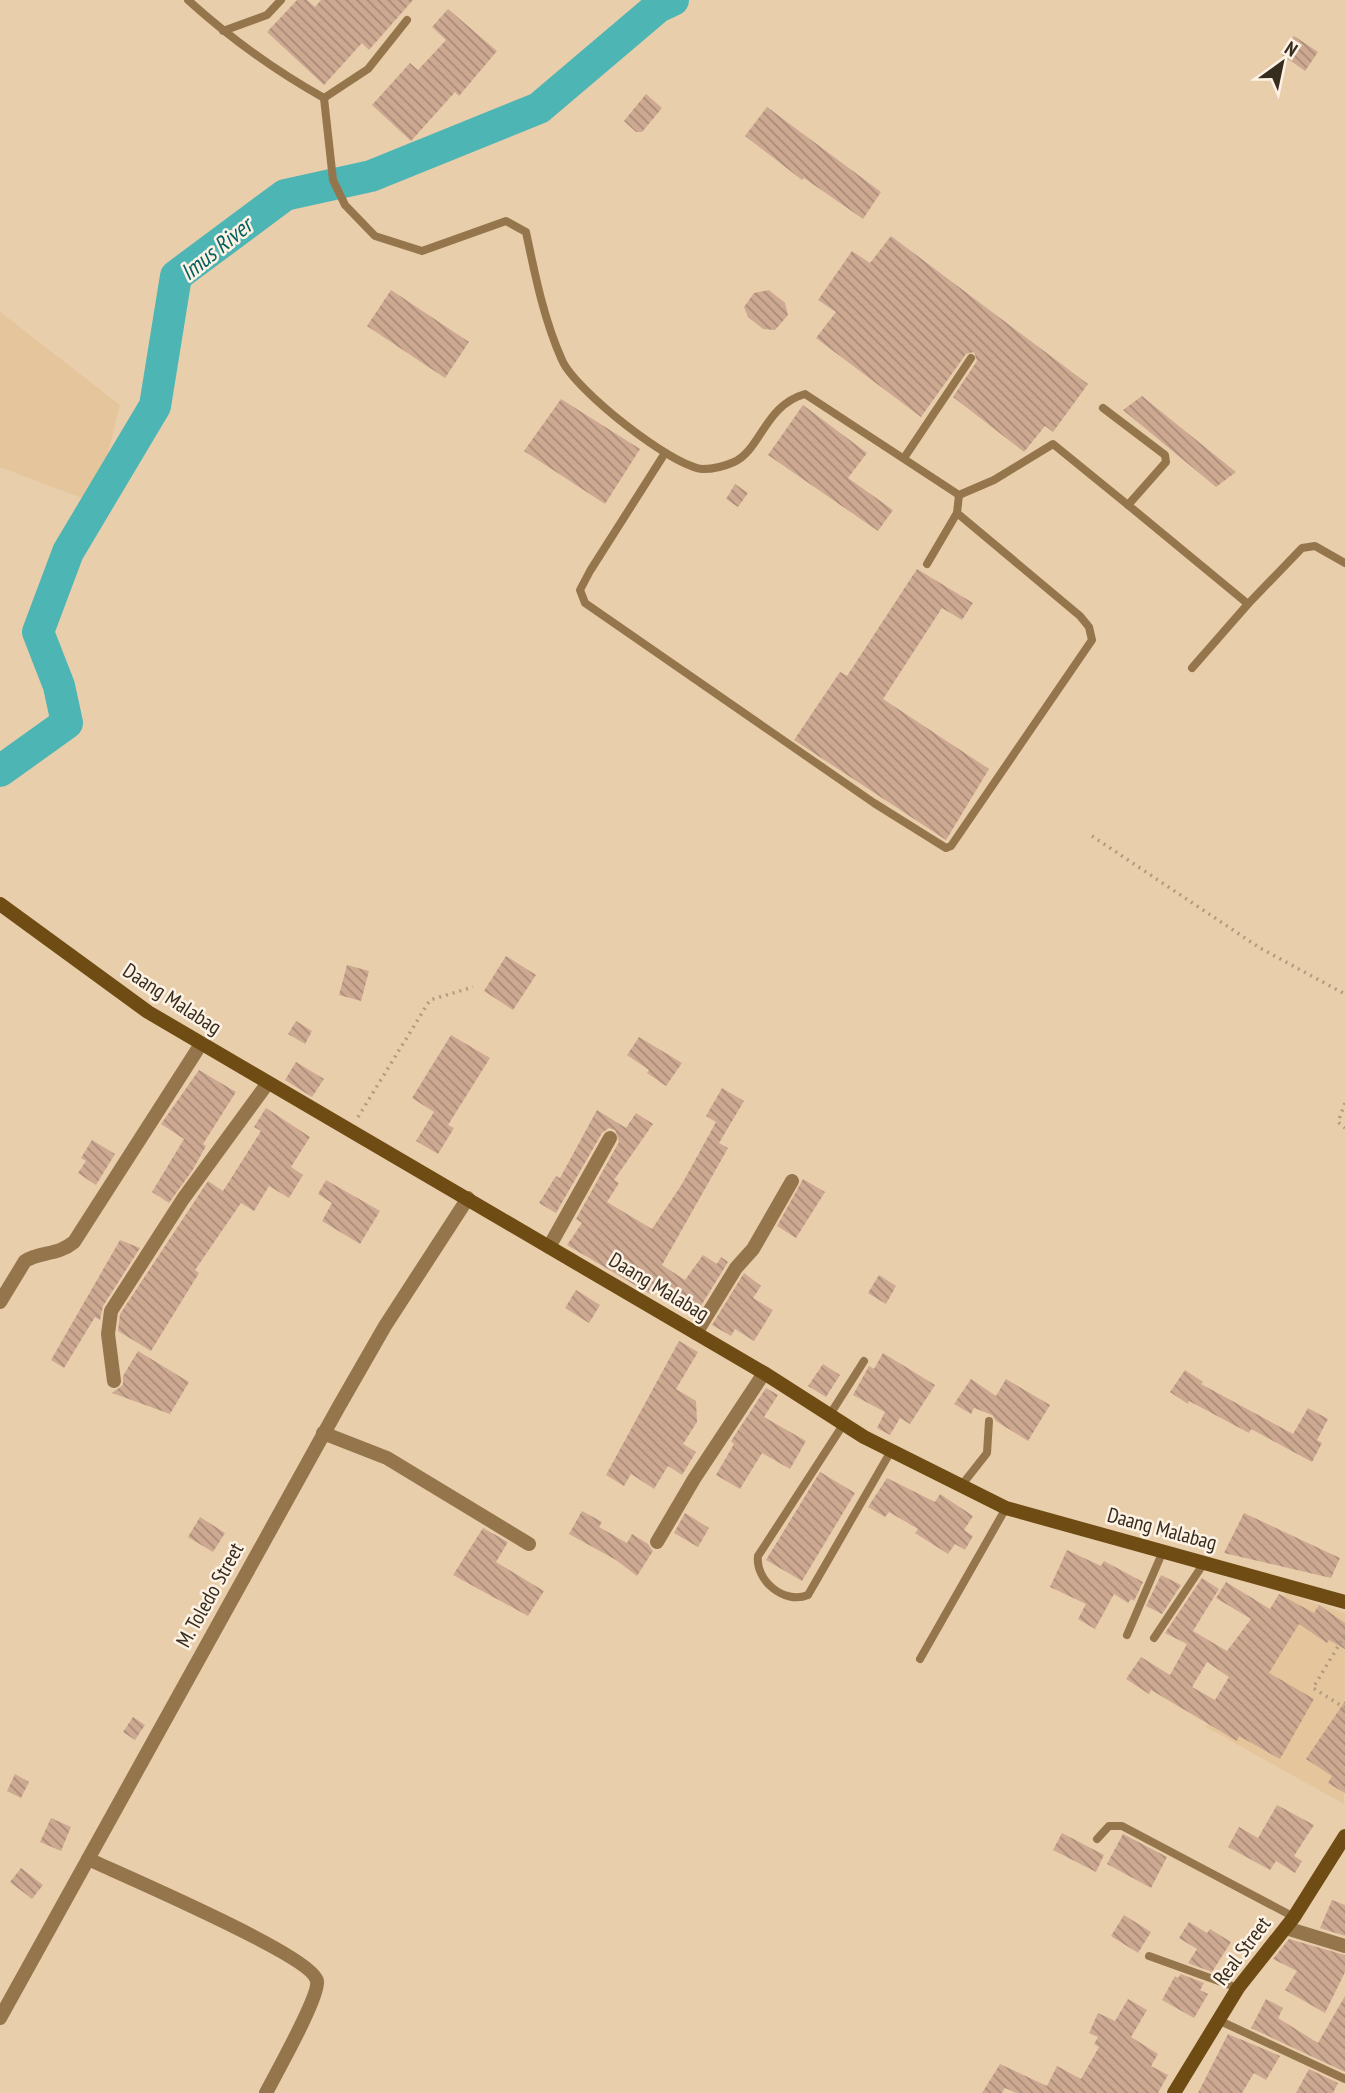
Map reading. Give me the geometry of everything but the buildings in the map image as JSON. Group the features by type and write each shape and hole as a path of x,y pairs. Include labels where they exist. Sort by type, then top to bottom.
{"street":[{"name":"Daang Malabag","path":"0,904 148,1012 267,1084 468,1198 764,1373 843,1425 891,1451 1006,1508 1345,1602"},
{"path":"0,1303 24,1261 31,1257 63,1251 74,1241 201,1044"},
{"path":"114,1381 108,1334 111,1311 183,1199 267,1084"},
{"path":"549,1247 610,1138"},
{"path":"696,1333 736,1268 753,1249 792,1181"},
{"name":"M. Toledo Street","path":"0,2018 385,1326 468,1198"},
{"path":"657,1542 694,1479 764,1373"},
{"path":"324,1433 387,1458 529,1544"},
{"name":"Real Street","path":"1174,2093 1238,1988 1290,1922 1345,1836"},
{"path":"88,1859 228,1924 301,1962 314,1972 318,1983 312,2000 266,2093"},
{"path":"1290,1922 1345,1946"}],"lane":[{"path":"188,0 223,31 287,78 324,98"},
{"path":"223,31 267,15 281,0"},
{"path":"324,98 368,69 407,20"},
{"path":"324,98 333,180 345,205 375,236 422,251 506,221 526,232 537,287 562,363 600,404 665,453 702,469 738,461 787,399 805,394 959,495"},
{"path":"904,458 971,358"},
{"path":"1103,408 1165,455 1166,462 1128,505"},
{"path":"959,495 994,480 1053,444 1248,604"},
{"path":"665,453 590,571 580,590 585,603 874,803 946,848 951,846 1092,640 1089,627 1080,616 957,513"},
{"path":"927,564 957,513 959,495"},
{"path":"1192,668 1302,548 1315,546 1345,563"},
{"path":"829,1416 864,1360"},
{"path":"961,1487 987,1453 989,1422"},
{"path":"843,1425 758,1556 756,1568 764,1580 787,1597 798,1599 808,1595 891,1451"},
{"path":"920,1659 1006,1508"},
{"path":"1127,1635 1163,1551"},
{"path":"1154,1638 1205,1563"},
{"path":"1097,1839 1109,1826 1122,1826 1290,1922"},
{"path":"1149,1955 1238,1988"},
{"path":"1218,2020 1345,2079"}],"path":[{"path":"1092,836 1260,948 1345,993"},
{"path":"349,1131 430,1000 473,987"},
{"path":"1345,1102 1338,1122 1345,1128"},
{"path":"1345,1634 1313,1688 1345,1708"}],"shaded area":[{"path":"0,312 120,405 95,503 0,467"},
{"path":"1285,1593 1345,1613 1344,1804 1206,1727"}],"waterway":[{"name":"Imus River","path":"0,771 67,723 59,686 38,632 68,552 155,406 176,276 285,195 371,176 539,108 658,7 673,0"}]}
